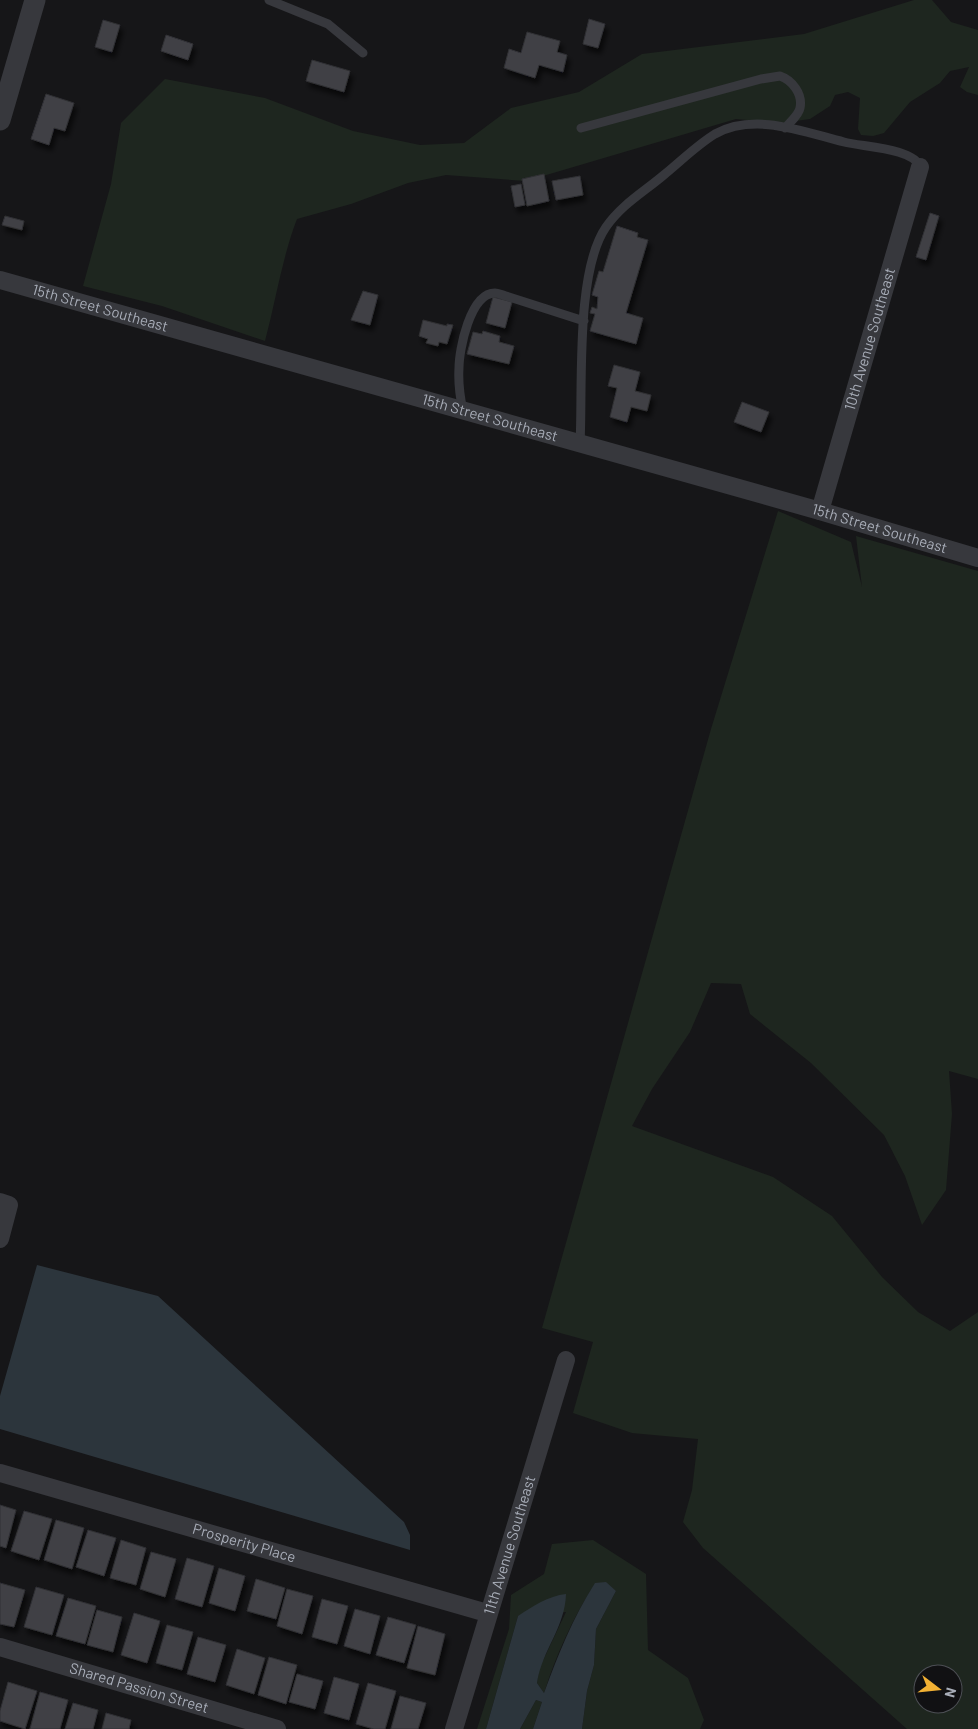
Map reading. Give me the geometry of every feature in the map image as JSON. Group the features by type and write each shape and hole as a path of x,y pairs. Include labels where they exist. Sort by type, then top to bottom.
{"street":[{"path":"0,120 35,0"},
{"name":"10th Avenue Southeast","path":"820,511 920,168"},
{"name":"15th Street Southeast","path":"0,280 820,511 978,558"},
{"path":"0,1239 5,1204"},
{"name":"11th Avenue Southeast","path":"454,1729 566,1360"},
{"name":"Prosperity Place","path":"0,1474 488,1614"},
{"name":"Shared Passion Street","path":"0,1647 277,1729"}],"lane":[{"path":"269,0 328,24 362,53"},
{"path":"581,128 761,79 780,76 794,86 800,100 798,112 786,128"},
{"path":"580,444 584,321 593,254 605,228 623,206 717,133 739,125 770,124 860,146 904,154 914,158 920,168"},
{"path":"464,411 458,367 463,341 468,320 479,302 488,295 494,293 506,296 584,321"}],"shaded area":[{"path":"914,0 932,0 951,22 978,30 978,95 967,92 960,87 969,67 950,71 940,83 910,102 884,133 873,136 861,135 858,129 860,98 848,92 835,95 830,106 810,119 781,123 736,119 526,181 446,175 408,183 351,204 297,219 283,264 265,341 162,306 83,286 111,184 121,123 165,79 265,98 353,131 420,145 464,143 511,108 579,92 642,54 804,34"},
{"path":"778,511 851,542 862,587 856,536 978,571 978,1079 949,1071 952,1114 946,1190 922,1225 905,1176 884,1135 811,1063 750,1014 741,984 711,983 690,1032 652,1089 632,1126 773,1177 832,1216 882,1277 918,1312 950,1331 978,1312 978,1729 907,1729 703,1548 683,1522 692,1490 698,1439 632,1433 573,1413 593,1342 542,1328 711,729"},
{"path":"37,1265 158,1296 404,1522 410,1535 410,1550 0,1429 0,1396"},
{"path":"593,1540 646,1574 648,1650 688,1678 704,1720 700,1729 582,1729 587,1691 594,1665 596,1629 616,1591 595,1584 579,1610 566,1637 544,1693 537,1683 539,1669 566,1612 518,1616 486,1729 477,1729 509,1629 511,1595 544,1574 552,1544"},
{"path":"606,1582 616,1591 596,1629 594,1665 587,1691 582,1729 533,1729 542,1702 536,1700 520,1729 486,1729 518,1616 547,1599 566,1594 562,1618 544,1660 537,1683 544,1693 566,1636 587,1596 595,1583"},
{"path":"536,1700 542,1702 533,1729 520,1729"}],"building":[{"path":"589,19 605,24 598,48 583,44"},
{"path":"103,20 120,25 112,52 95,47"},
{"path":"527,32 560,41 557,52 567,55 563,72 539,65 535,78 504,68 509,49 521,53"},
{"path":"166,35 193,44 188,60 161,51"},
{"path":"312,60 350,71 344,92 306,81"},
{"path":"46,94 74,103 65,131 54,128 49,145 31,139"},
{"path":"544,174 549,201 527,206 522,179"},
{"path":"580,176 583,195 556,200 552,181"},
{"path":"521,184 525,205 515,207 511,186"},
{"path":"930,213 939,216 926,260 916,257"},
{"path":"5,216 24,221 22,230 2,225"},
{"path":"617,226 638,233 637,237 648,240 626,313 643,318 636,344 590,331 595,314 590,313 592,307 597,309 598,297 592,295 599,271 603,272"},
{"path":"363,291 378,295 370,325 351,320"},
{"path":"493,297 512,302 505,328 486,323"},
{"path":"423,320 447,326 447,324 453,325 447,344 439,342 438,346 426,343 428,339 419,336"},
{"path":"483,331 500,336 499,342 514,346 509,364 467,354 473,332 482,334"},
{"path":"614,365 640,372 635,391 651,395 647,411 631,407 627,422 610,417 617,388 608,386"},
{"path":"742,402 769,412 761,432 734,422"},
{"path":"0,1505 16,1510 6,1548 0,1546"},
{"path":"24,1511 52,1519 39,1560 11,1551"},
{"path":"56,1520 84,1528 72,1569 44,1560"},
{"path":"88,1530 116,1538 104,1576 76,1567"},
{"path":"121,1540 146,1548 136,1585 110,1578"},
{"path":"151,1552 176,1559 165,1597 140,1589"},
{"path":"187,1558 214,1566 202,1607 175,1599"},
{"path":"219,1568 245,1576 235,1611 209,1603"},
{"path":"256,1579 285,1588 276,1619 247,1611"},
{"path":"0,1583 25,1590 14,1627 0,1624"},
{"path":"36,1587 64,1595 52,1635 24,1627"},
{"path":"287,1589 313,1596 302,1634 277,1626"},
{"path":"68,1598 96,1606 85,1644 56,1636"},
{"path":"322,1599 348,1606 337,1644 312,1637"},
{"path":"355,1609 380,1616 370,1654 344,1646"},
{"path":"97,1610 122,1617 113,1652 87,1645"},
{"path":"134,1613 160,1621 147,1663 121,1655"},
{"path":"388,1617 416,1625 404,1663 376,1655"},
{"path":"167,1625 193,1632 182,1670 156,1663"},
{"path":"418,1626 445,1634 435,1675 407,1668"},
{"path":"198,1637 226,1645 215,1682 187,1674"},
{"path":"237,1649 265,1658 254,1694 226,1685"},
{"path":"269,1657 297,1665 286,1704 258,1695"},
{"path":"297,1674 323,1681 315,1709 289,1702"},
{"path":"334,1677 359,1684 349,1720 324,1713"},
{"path":"8,1682 37,1691 25,1729 0,1721 0,1711"},
{"path":"368,1683 396,1691 385,1729 374,1729 356,1724"},
{"path":"40,1692 68,1700 60,1729 30,1729"},
{"path":"400,1696 426,1703 418,1729 391,1729"},
{"path":"73,1703 98,1710 93,1729 65,1729"},
{"path":"106,1713 131,1720 129,1729 102,1729"}]}
